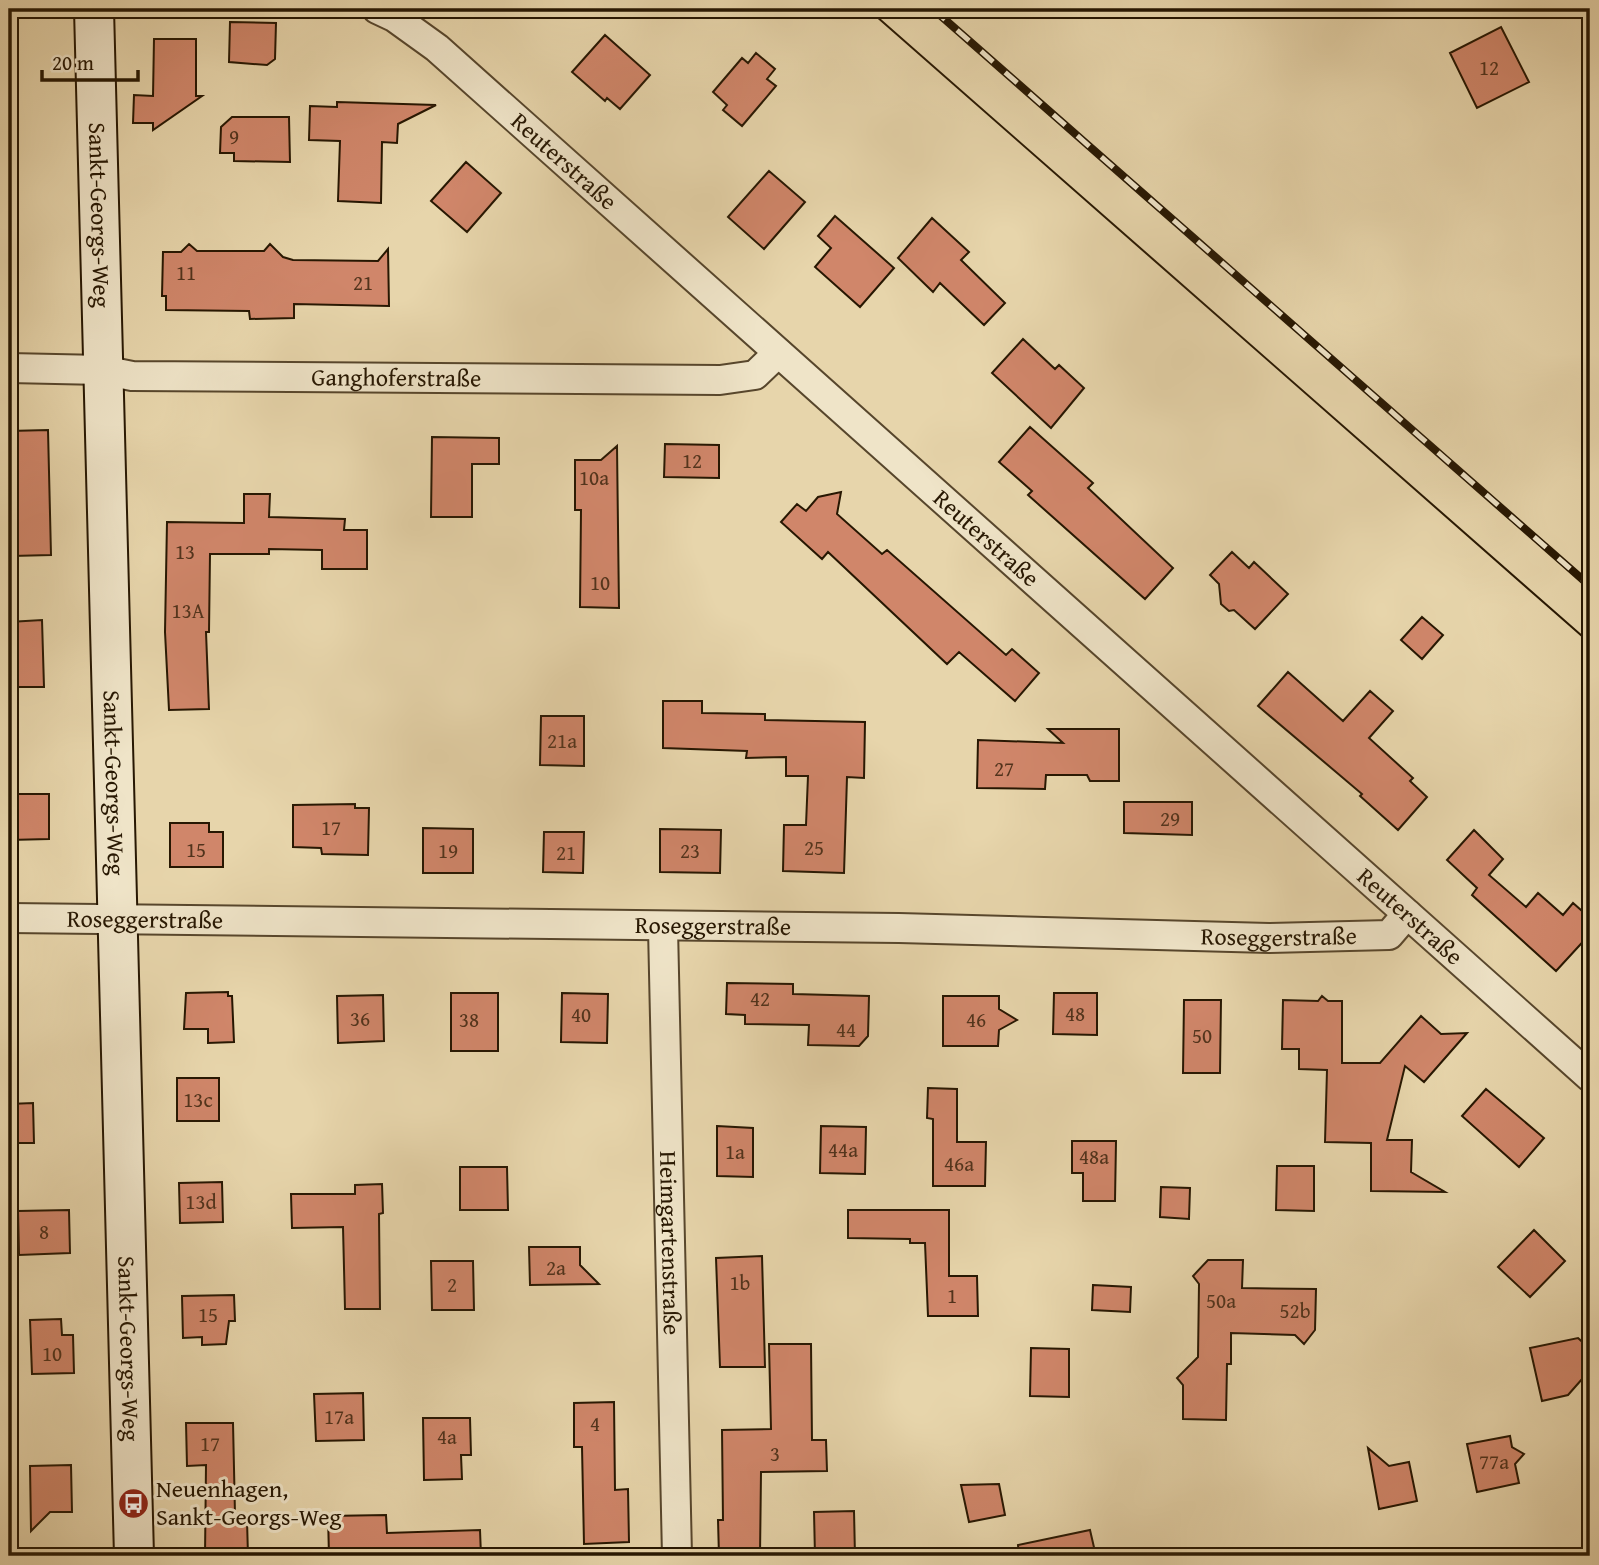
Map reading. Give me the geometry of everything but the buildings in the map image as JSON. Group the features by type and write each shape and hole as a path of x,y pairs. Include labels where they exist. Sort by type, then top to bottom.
{"street":[{"name":"Sankt-Georgs-Weg","path":"94,9 134,1556"},
{"name":"Reuterstraße","path":"377,9 394,17 437,48 1590,1077"},
{"name":"Ganghoferstraße","path":"9,369 102,370 132,376 720,380 755,375 778,353"},
{"name":"Roseggerstraße","path":"9,918 911,929 1269,938 1389,935 1407,914"},
{"name":"Heimgartenstraße","path":"663,928 677,1556"}],"tram line":[{"path":"868,9 1590,643"}],"railway":[{"path":"933,9 1590,586"}],"place":[{"name":"Neuenhagen, Sankt-Georgs-Weg","path":"133,1503"}]}
